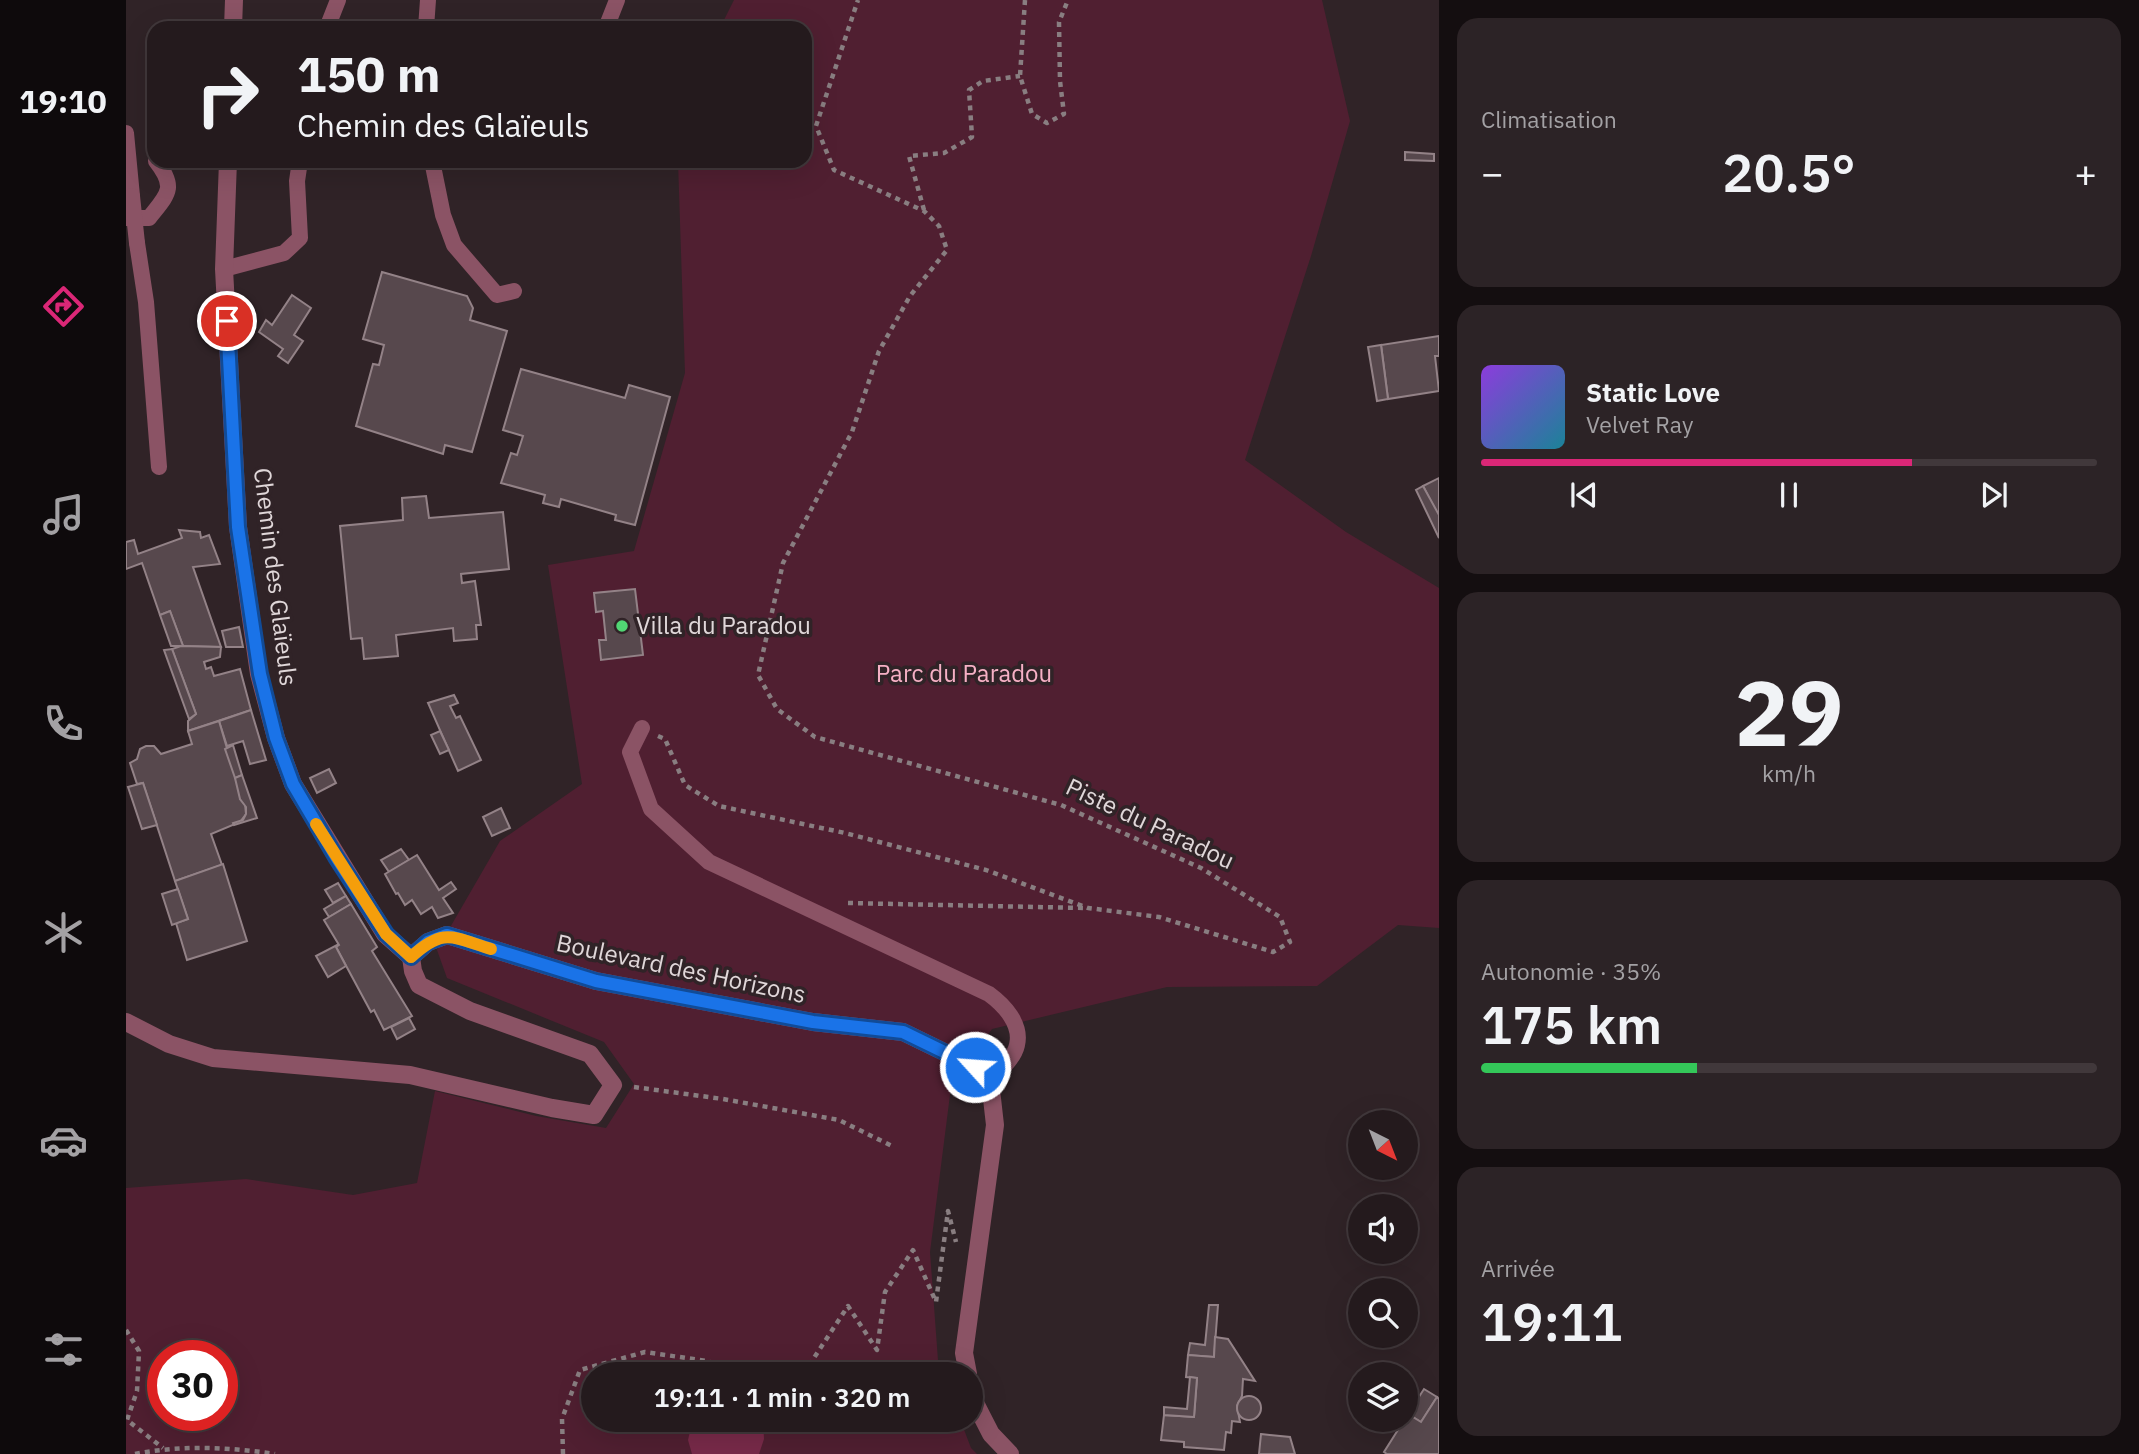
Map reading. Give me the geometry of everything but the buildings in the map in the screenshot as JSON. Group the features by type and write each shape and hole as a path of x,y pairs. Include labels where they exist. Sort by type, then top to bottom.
{"street":[{"path":"233,21 234,0"},
{"name":"Chemin des Glaïeuls","path":"228,168 224,269 238,527 260,674 276,738 293,784 386,934 411,957"},
{"name":"Boulevard des Horizons","path":"411,957 428,942 447,935 596,981 813,1022 903,1032 975,1067 990,1082"},
{"path":"126,1022 169,1044 213,1058 410,1075 594,1115 613,1084 590,1054 470,1011 419,985 411,957"},
{"path":"966,1362 964,1353 995,1125 990,1082"},
{"path":"983,1420 990,1434 1010,1454"}],"lane":[{"path":"330,21 338,0"},
{"path":"426,21 428,0"},
{"path":"609,21 617,0"},
{"path":"126,133 146,302 159,467"},
{"path":"128,150 147,153"},
{"path":"126,218 149,218 168,195 167,176 161,168"},
{"path":"224,269 284,253 300,237 297,181 299,168"},
{"path":"433,168 443,215 454,245 497,295 514,291"},
{"path":"642,728 630,752 651,809 709,862 989,994 1004,1006 1014,1023 1017,1044 1010,1059 990,1082"}],"path":[{"path":"858,0 816,126 834,170 924,211"},
{"path":"1025,0 1020,76 1032,114 1047,123 1064,114 1060,81 1059,22 1068,0"},
{"path":"924,211 909,156 944,153 972,137 969,90 983,81 1020,76"},
{"name":"Piste du Paradou","path":"642,728 665,739 685,785 719,806 845,833 986,870 1088,908 1159,917 1273,952 1290,943 1280,917 1201,868 1061,805 815,737 777,709 758,675 783,563 852,432 879,351 910,296 947,250 939,226 924,211"},
{"path":"816,913 830,903 1088,908"},
{"path":"613,1084 723,1099 839,1120 894,1147"},
{"path":"811,1362 848,1306 877,1350 885,1292 913,1250 936,1302 948,1211 957,1244"},
{"path":"126,1330 139,1351 137,1391 127,1420 163,1448"},
{"path":"609,1362 645,1352 709,1362"},
{"path":"563,1454 562,1419 581,1370"},
{"path":"135,1454 163,1448 226,1449 275,1454"}],"green space":[{"name":"Parc du Paradou","path":"734,0 1322,0 1350,121 1311,256 1245,460 1346,532 1439,588 1439,928 1398,925 1317,986 1167,987 992,1029 951,1087 930,1252 939,1362 581,1362 581,1432 965,1432 971,1448 977,1454 126,1454 126,1188 246,1179 353,1195 417,1183 435,1091 536,1116 606,1128 634,1084 604,1042 447,978 437,950 500,841 582,784 548,565 634,551 685,373 678,168 812,168 812,21 724,21"}],"shaded area":[{"path":"690,1432 764,1432 759,1454 692,1454 688,1440"}],"slow traffic":[{"path":"316,824 386,934 411,957 428,942 447,935 491,949"}],"place":[{"name":"Villa du Paradou","path":"622,626"}],"route":[{"path":"227,321 238,527 260,674 276,738 293,784 386,934 411,957 428,942 447,935 596,981 813,1022 903,1032 975,1067"}]}
